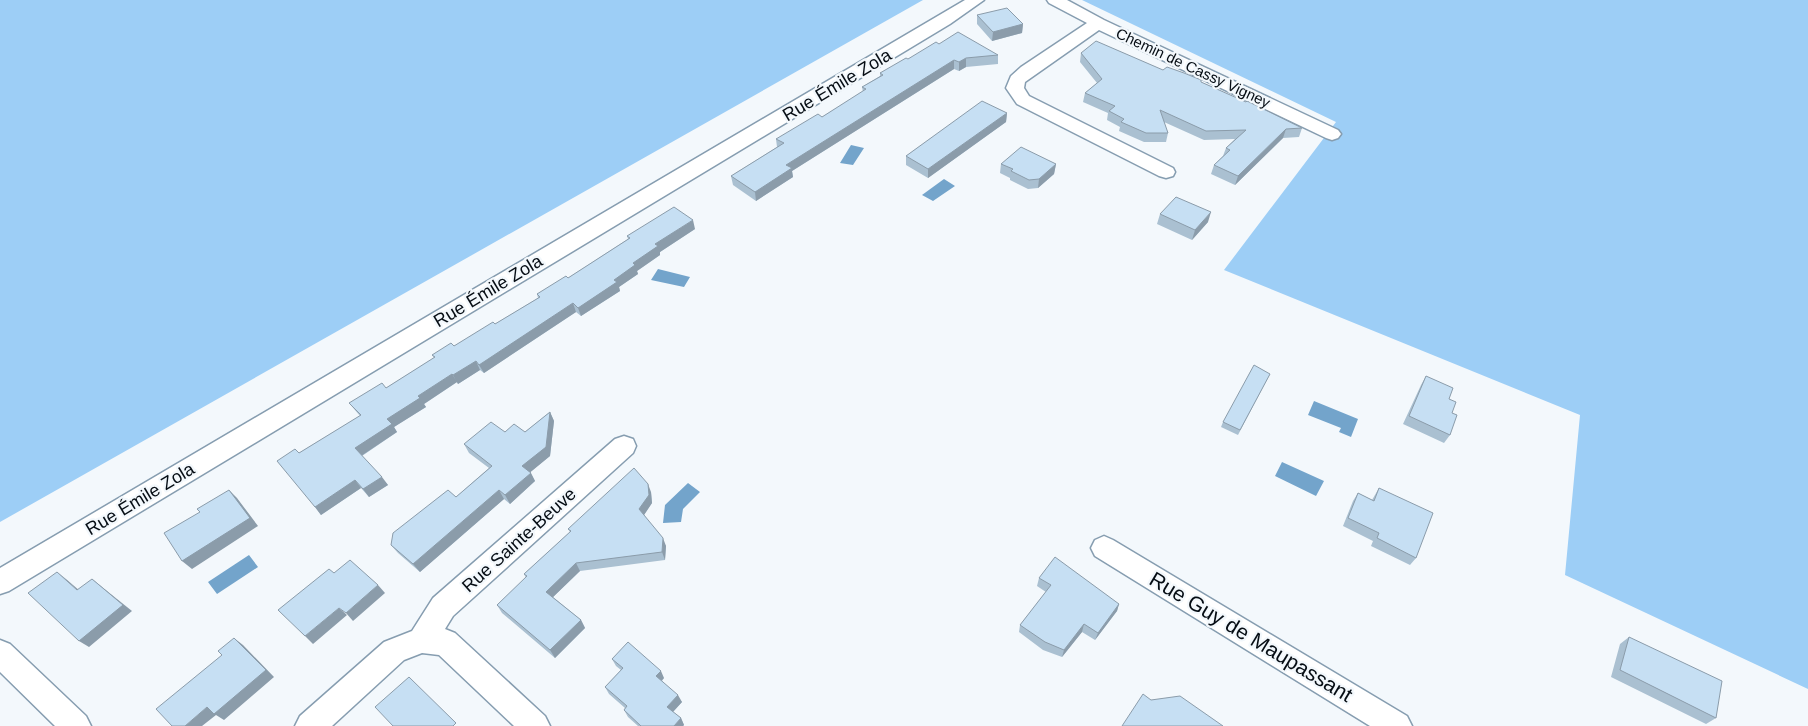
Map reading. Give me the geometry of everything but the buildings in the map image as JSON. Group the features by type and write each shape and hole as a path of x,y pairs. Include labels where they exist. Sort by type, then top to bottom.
{"street":[{"name":"Rue Émile Zola","path":"0,582 936,26 976,0"},
{"name":"Chemin de Cassy Vigney","path":"1055,0 1098,23 1332,134"},
{"path":"1098,23 1026,71 1017,80 1015,88 1023,100 1166,172"},
{"name":"Rue Sainte-Beuve","path":"422,640 443,608 624,446"},
{"name":"Rue Guy de Maupassant","path":"1104,548 1398,726"},
{"path":"310,726 394,651 422,640 445,642 535,726"},
{"path":"0,653 76,726"}],"shaded area":[{"path":"0,0 923,0 0,522"},
{"path":"1082,0 1808,0 1808,689 1565,575 1580,415 1224,270 1336,122"},
{"path":"851,145 864,148 853,165 840,163"},
{"path":"944,179 955,186 933,201 922,195"},
{"path":"658,269 690,277 684,287 651,280"},
{"path":"1314,401 1358,419 1351,437 1339,432 1341,428 1308,415"},
{"path":"1282,462 1324,481 1316,496 1275,476"},
{"path":"688,483 700,492 683,509 681,522 663,523 665,505"},
{"path":"249,555 258,567 217,594 208,582"}]}
